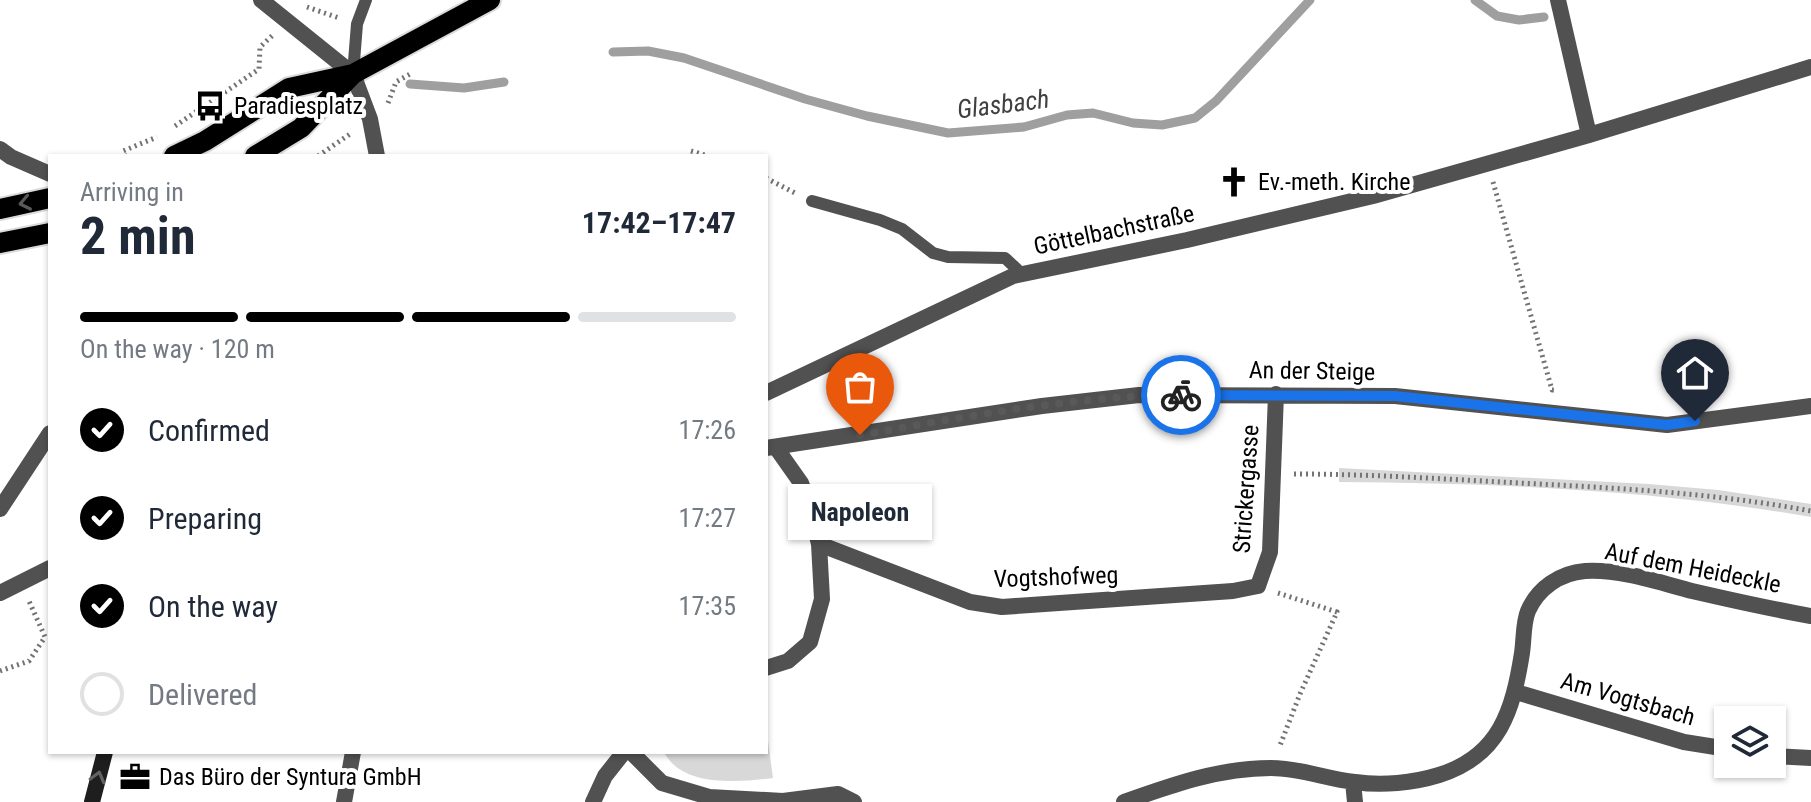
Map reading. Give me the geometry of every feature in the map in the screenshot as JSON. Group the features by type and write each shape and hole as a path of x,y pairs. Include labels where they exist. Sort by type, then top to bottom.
{"main road":[{"path":"178,154 205,141 289,88 353,74 490,0"},
{"path":"258,154 301,128 353,74"},
{"path":"0,209 48,198"},
{"path":"0,243 48,233"},
{"path":"92,802 104,754"}],"street":[{"path":"261,0 353,74 370,119 377,154"},
{"path":"1558,0 1589,135"},
{"name":"Göttelbachstraße","path":"768,392 1013,276 1373,196 1589,135 1811,67"},
{"path":"0,149 48,173"},
{"name":"Strickergasse","path":"1258,586 1270,552 1276,394"},
{"name":"An der Steige","path":"771,448 1042,406 1139,395 1395,396 1667,425 1811,406"},
{"path":"0,509 48,436"},
{"path":"768,667 788,661 810,642 822,599 819,544 801,483 771,448"},
{"name":"Vogtshofweg","path":"819,544 970,602 1002,607 1233,591 1258,586"},
{"path":"0,593 48,569"},
{"name":"Auf dem Heideckle","path":"1124,802 1217,772 1272,768 1353,782 1401,783 1440,775 1476,756 1496,738 1516,692 1528,612 1547,584 1565,576 1586,571 1635,576 1811,616"},
{"name":"Am Vogtsbach","path":"1516,692 1684,742 1714,747"},
{"path":"344,802 353,754"},
{"path":"593,802 605,776 622,754"},
{"path":"633,754 662,783 709,797 783,802 838,794 854,802"},
{"path":"1786,757 1811,758"},
{"path":"1353,782 1355,802"}],"lane":[{"path":"353,74 357,24 366,0"},
{"path":"812,201 902,229 933,253 948,257 1005,258 1022,274"}],"path":[{"path":"174,126 259,69 260,47 287,21"},
{"path":"321,154 370,119 390,111 388,102 396,82 421,67"},
{"path":"124,154 123,151 162,134"},
{"path":"691,151 701,154"},
{"path":"1488,164 1552,390 1577,394 1574,416"},
{"path":"768,179 812,201"},
{"path":"1273,474 1424,476 1591,486 1696,495 1811,511"},
{"path":"0,671 29,661 45,637 21,584"},
{"path":"1258,586 1337,612 1300,694 1272,768"}],"shaded area":[{"path":"1339,468 1718,490 1811,504 1811,517 1635,494 1457,484 1339,482"},
{"path":"768,741 773,778 713,780 684,772 672,764 665,754 768,754"}],"waterway":[{"name":"Glasbach","path":"613,52 648,51 684,58 805,99 948,133 1024,127 1067,115 1093,113 1133,123 1162,125 1195,118 1216,101 1310,0"},
{"name":"Glasbach","path":"1475,0 1497,16 1519,20 1544,17"},
{"name":"Glasbach","path":"410,84 464,88 504,82"}],"way so far":[{"path":"860,435 1042,406 1139,395 1181,395"}],"place":[{"name":"Paradiesplatz","path":"210,106"},
{"name":"Ev.-meth. Kirche","path":"1234,182"},
{"name":"Napoleon","path":"860,435"},
{"name":"Das Büro der Syntura GmbH","path":"135,777"}],"route":[{"path":"1181,395 1395,396 1667,425 1695,421"}]}
